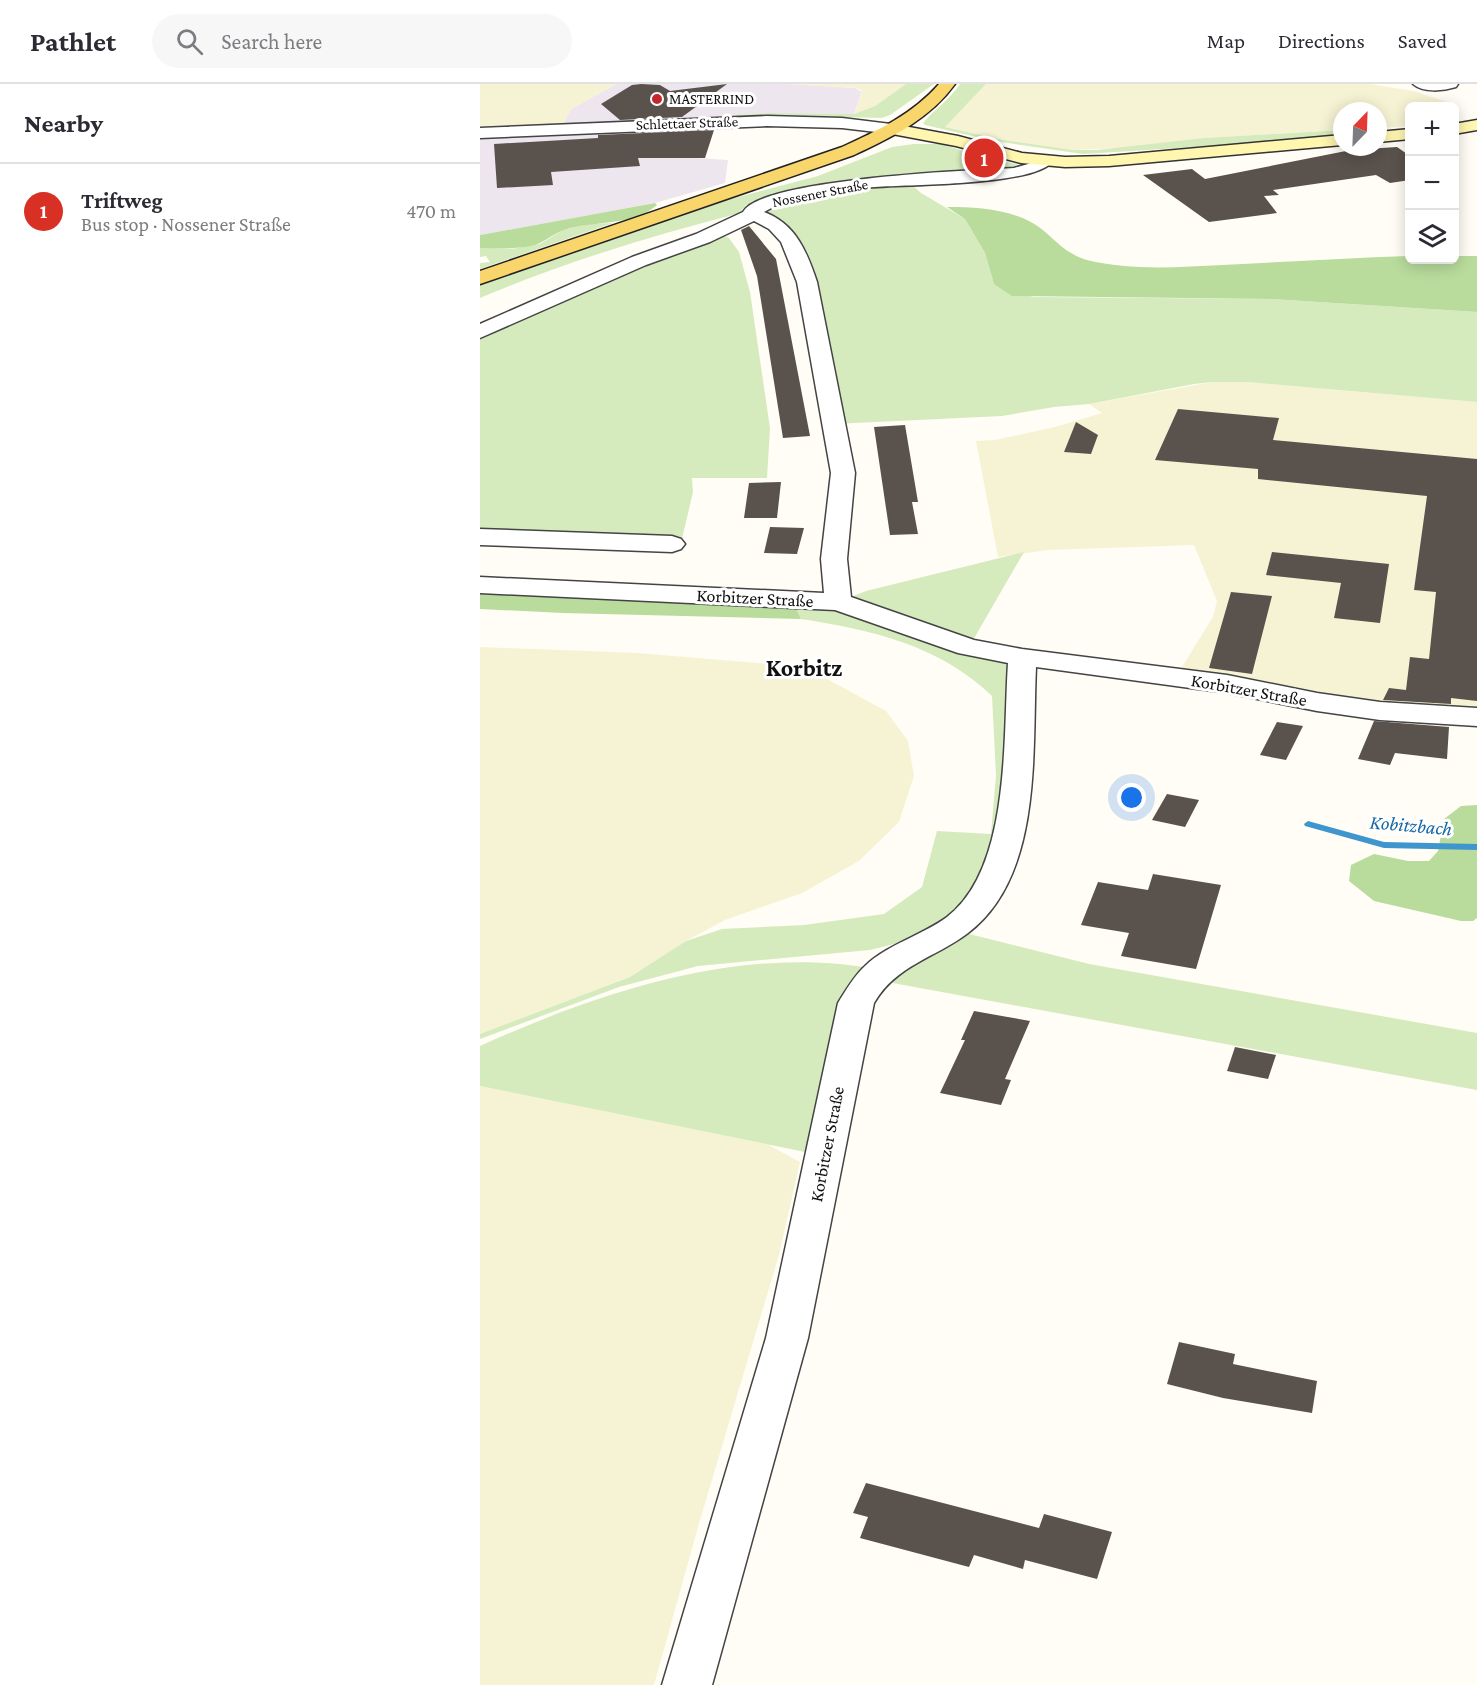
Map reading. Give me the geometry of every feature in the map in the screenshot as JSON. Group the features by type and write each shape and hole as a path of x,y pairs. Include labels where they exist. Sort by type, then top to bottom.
{"main road":[{"path":"480,279 827,159 864,144 893,129 933,100 947,84"}],"street":[{"path":"1422,84 1443,86 1450,84"},
{"name":"Schlettaer Straße","path":"480,132 789,119 850,122 893,129"},
{"path":"1459,128 1477,125"},
{"path":"893,129 958,141"},
{"path":"1387,136 1405,134"},
{"path":"864,144 958,141"},
{"name":"Nossener Straße","path":"958,141 1021,158 1044,161 1109,161 1201,150 1333,141"},
{"name":"Nossener Straße","path":"480,332 639,261 704,238 753,214 752,210 771,201 830,188 895,180 1014,173 1034,168 1044,161"},
{"path":"753,214 773,222 785,233 798,252 807,282 843,473 834,559 838,602"},
{"path":"480,537 672,544"},
{"name":"Korbitzer Straße","path":"480,585 838,602 968,647 1022,657 1227,684 1317,702 1380,711 1477,717"},
{"name":"Korbitzer Straße","path":"687,1685 787,1338 856,1003 871,979 890,963 952,930 971,914 986,895 996,876 1012,806 1022,657"}],"shaded area":[{"path":"480,84 616,84 571,109 562,127 480,133"},
{"path":"616,84 790,84 855,88 862,92 854,114 768,113 709,117 698,122 681,157 728,160 725,183 655,203 480,235 480,133 561,127 571,109"},
{"path":"790,84 906,84 875,106 854,114 861,90"},
{"path":"986,84 1369,84 1414,91 1447,102 1405,102 1405,126 1387,127 1387,102 1333,102 1333,131 1204,138 1123,148 1073,150 998,139 944,127"},
{"path":"1213,382 1247,382 1477,402 1477,717 1175,678 1213,617 1217,601 1194,545 1048,550 998,557 976,441 995,440 1055,427 1102,413 1089,404"},
{"path":"480,647 637,653 781,665 827,679 886,711 908,741 914,776 899,822 859,861 802,893 725,920 686,941 630,977 480,1034"},
{"path":"480,1086 767,1144 800,1162 779,1255 700,1520 654,1685 480,1685"}],"green space":[{"path":"906,84 934,84 890,115 882,118 769,115 713,119 708,117 768,113 854,114 875,106"},
{"path":"960,84 986,84 945,127 998,139 1073,150 1097,150 1204,138 1333,131 1333,139 1083,154 994,141 925,125 923,123"},
{"path":"941,144 993,160 1018,164 1010,169 858,180 758,200 746,205 740,213 608,251 480,298 480,285 727,200 818,176 892,147"},
{"path":"911,184 921,193 965,219 985,253 994,284 1033,297 1271,299 1477,312 1477,402 1247,382 1213,382 1089,404 1054,407 1002,416 834,424 807,282 764,212 819,196 875,186"},
{"path":"655,203 657,205 636,217 564,230 535,245 499,249 480,248 480,235"},
{"path":"947,207 983,209 1018,216 1039,227 1066,250 1079,257 1121,266 1172,267 1405,256 1405,264 1459,264 1459,256 1477,256 1477,312 1271,299 1012,296 994,284 985,253 965,219"},
{"path":"613,223 480,269 480,263 490,262 486,256 480,257 480,248 511,249 540,244 563,230 588,224"},
{"path":"714,232 729,238 739,252 750,292 770,428 767,478 692,478 693,492 681,543 480,537 480,332"},
{"path":"1024,552 969,647 1022,657 1012,806 953,930 1089,964 1477,1033 1477,1090 871,979 825,1156 480,1086 480,1046 575,1007 676,977 727,968 778,963 829,963 880,970 918,938 870,950 698,966 619,987 480,1039 480,1034 630,977 686,941 722,929 804,925 884,914 922,887 937,831 991,834 996,775 992,696 971,678 927,652 903,642 853,628 801,619 795,606 838,602 866,591"},
{"path":"480,589 795,606 801,619 480,609"},
{"path":"1477,805 1477,918 1473,921 1461,921 1374,901 1349,881 1351,865 1374,854 1408,861 1429,861 1438,851 1444,819 1461,806"}],"building":[{"name":"MASTERRIND","path":"727,84 682,117 620,120 601,104 632,85 660,85 670,91"},
{"path":"714,130 705,158 638,158 640,166 551,172 553,185 497,188 494,144 598,138 598,135"},
{"path":"1397,147 1405,153 1405,181 1390,183 1376,175 1273,190 1279,195 1264,196 1277,213 1209,222 1143,175 1192,169 1205,179 1333,154 1333,156 1387,156 1387,148"},
{"path":"749,226 776,259 810,436 783,438 757,276 741,230"},
{"path":"1178,409 1279,418 1273,440 1477,459 1477,701 1451,698 1451,704 1383,700 1389,688 1406,690 1410,657 1429,659 1436,592 1414,590 1427,496 1258,479 1258,469 1155,460"},
{"path":"1076,422 1098,435 1091,454 1064,452"},
{"path":"905,425 918,502 912,502 918,534 890,535 874,427"},
{"path":"781,482 777,518 744,518 749,483"},
{"path":"770,527 804,528 797,554 764,553"},
{"path":"1272,552 1389,564 1380,623 1334,618 1341,583 1266,575"},
{"path":"1231,592 1272,596 1252,674 1209,668"},
{"path":"1374,721 1449,727 1447,759 1395,753 1390,765 1358,759"},
{"path":"1277,722 1303,726 1286,760 1260,755"},
{"path":"1167,794 1199,800 1185,827 1152,820"},
{"path":"1153,874 1221,885 1196,969 1121,956 1129,933 1081,925 1098,882 1148,890"},
{"path":"974,1011 1030,1021 1005,1079 1011,1080 1001,1105 940,1093 965,1040 961,1040"},
{"path":"1235,1047 1276,1055 1268,1079 1227,1071"},
{"path":"1179,1342 1235,1354 1233,1364 1317,1381 1312,1413 1223,1398 1167,1384"},
{"path":"866,1483 1039,1528 1044,1514 1112,1532 1097,1579 1025,1560 1023,1569 974,1555 969,1567 860,1538 868,1517 853,1513"}],"waterway":[{"name":"Kobitzbach","path":"1308,824 1384,845 1477,847"}],"place":[{"name":"MASTERRIND","path":"657,99"},
{"name":"Triftweg","path":"984,158"}],"district":[{"name":"Korbitz","path":"804,667"}]}
